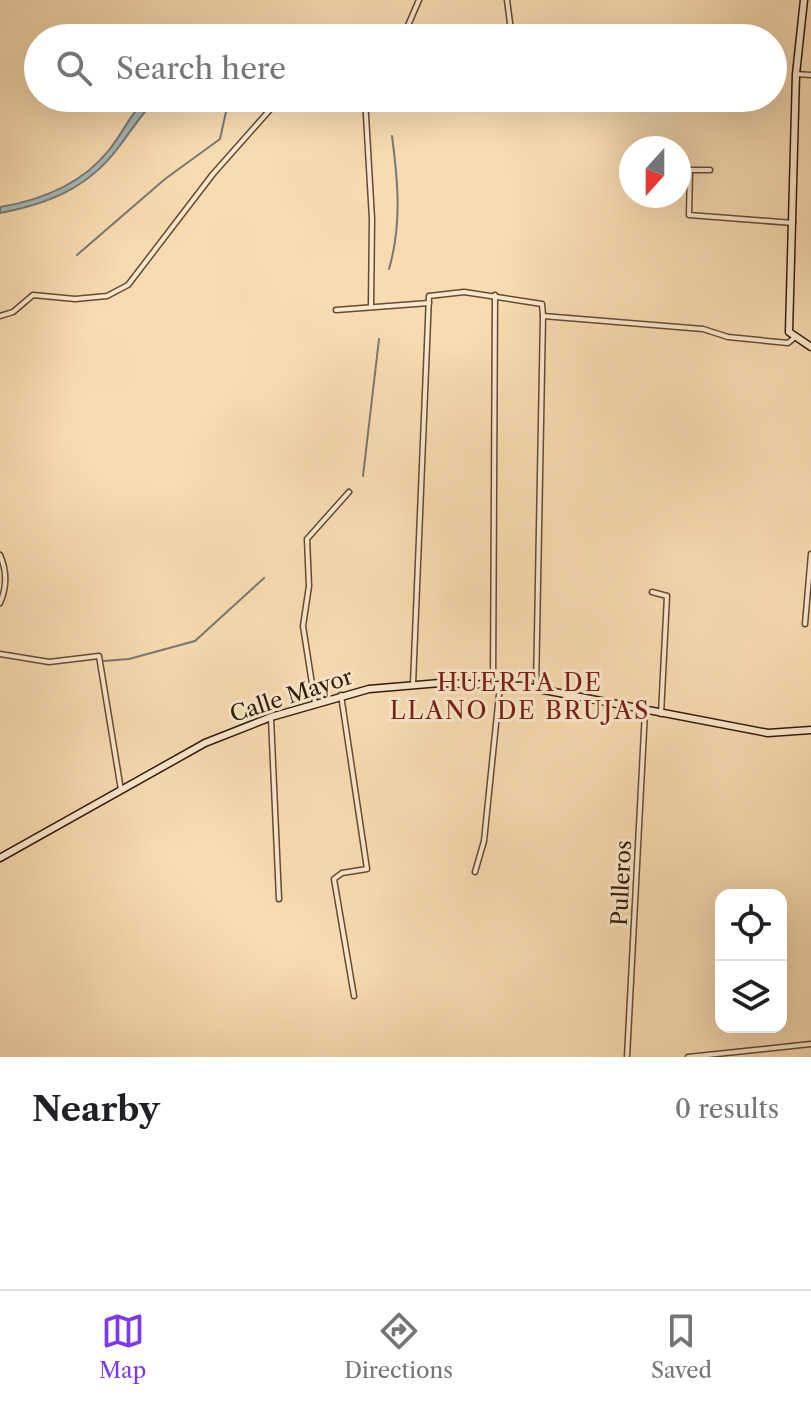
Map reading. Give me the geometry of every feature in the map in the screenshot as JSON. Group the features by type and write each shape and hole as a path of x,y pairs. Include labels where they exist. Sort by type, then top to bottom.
{"main road":[{"path":"804,0 796,74 789,332 811,347"},
{"name":"Calle Mayor","path":"0,858 198,746 271,717 341,695 413,684 497,684 536,688 775,734 811,730"}],"street":[{"path":"409,24 419,0"},
{"path":"507,0 510,24"},
{"path":"796,74 811,75"},
{"path":"0,316 13,312 33,295 75,299 107,296 128,285 213,174 268,112"},
{"path":"366,112 372,219 371,307"},
{"path":"710,170 690,170 689,215 794,223"},
{"path":"413,684 429,296 453,293 495,295 542,304 536,688"},
{"path":"475,872 484,841 497,684 495,295"},
{"path":"336,310 429,303"},
{"path":"543,316 703,329 728,337 788,343 794,338"},
{"path":"315,703 303,626 309,586 307,539 349,492"},
{"path":"805,624 811,554"},
{"path":"0,555 6,568 5,592 0,603"},
{"path":"652,592 667,596 661,714"},
{"path":"0,654 49,662 99,656 121,790"},
{"path":"341,695 367,869 342,873 334,879 354,996"},
{"name":"Pulleros","path":"627,1057 645,711"},
{"path":"271,717 279,899"},
{"path":"688,1057 811,1044"},
{"path":"791,1057 792,1047"},
{"path":"760,1057 761,1050"}],"shaded area":[{"path":"135,112 145,112 106,162 80,184 51,199 0,213 0,207 46,195 74,181 109,150"}],"waterway":[{"path":"77,255 165,179 220,139 226,112"},
{"path":"389,269 396,236 398,203 392,136"},
{"path":"363,476 379,339"},
{"path":"104,661 129,659 195,641 264,578"}],"district":[{"name":"HUERTA DE LLANO DE BRUJAS","path":"520,697"}]}
